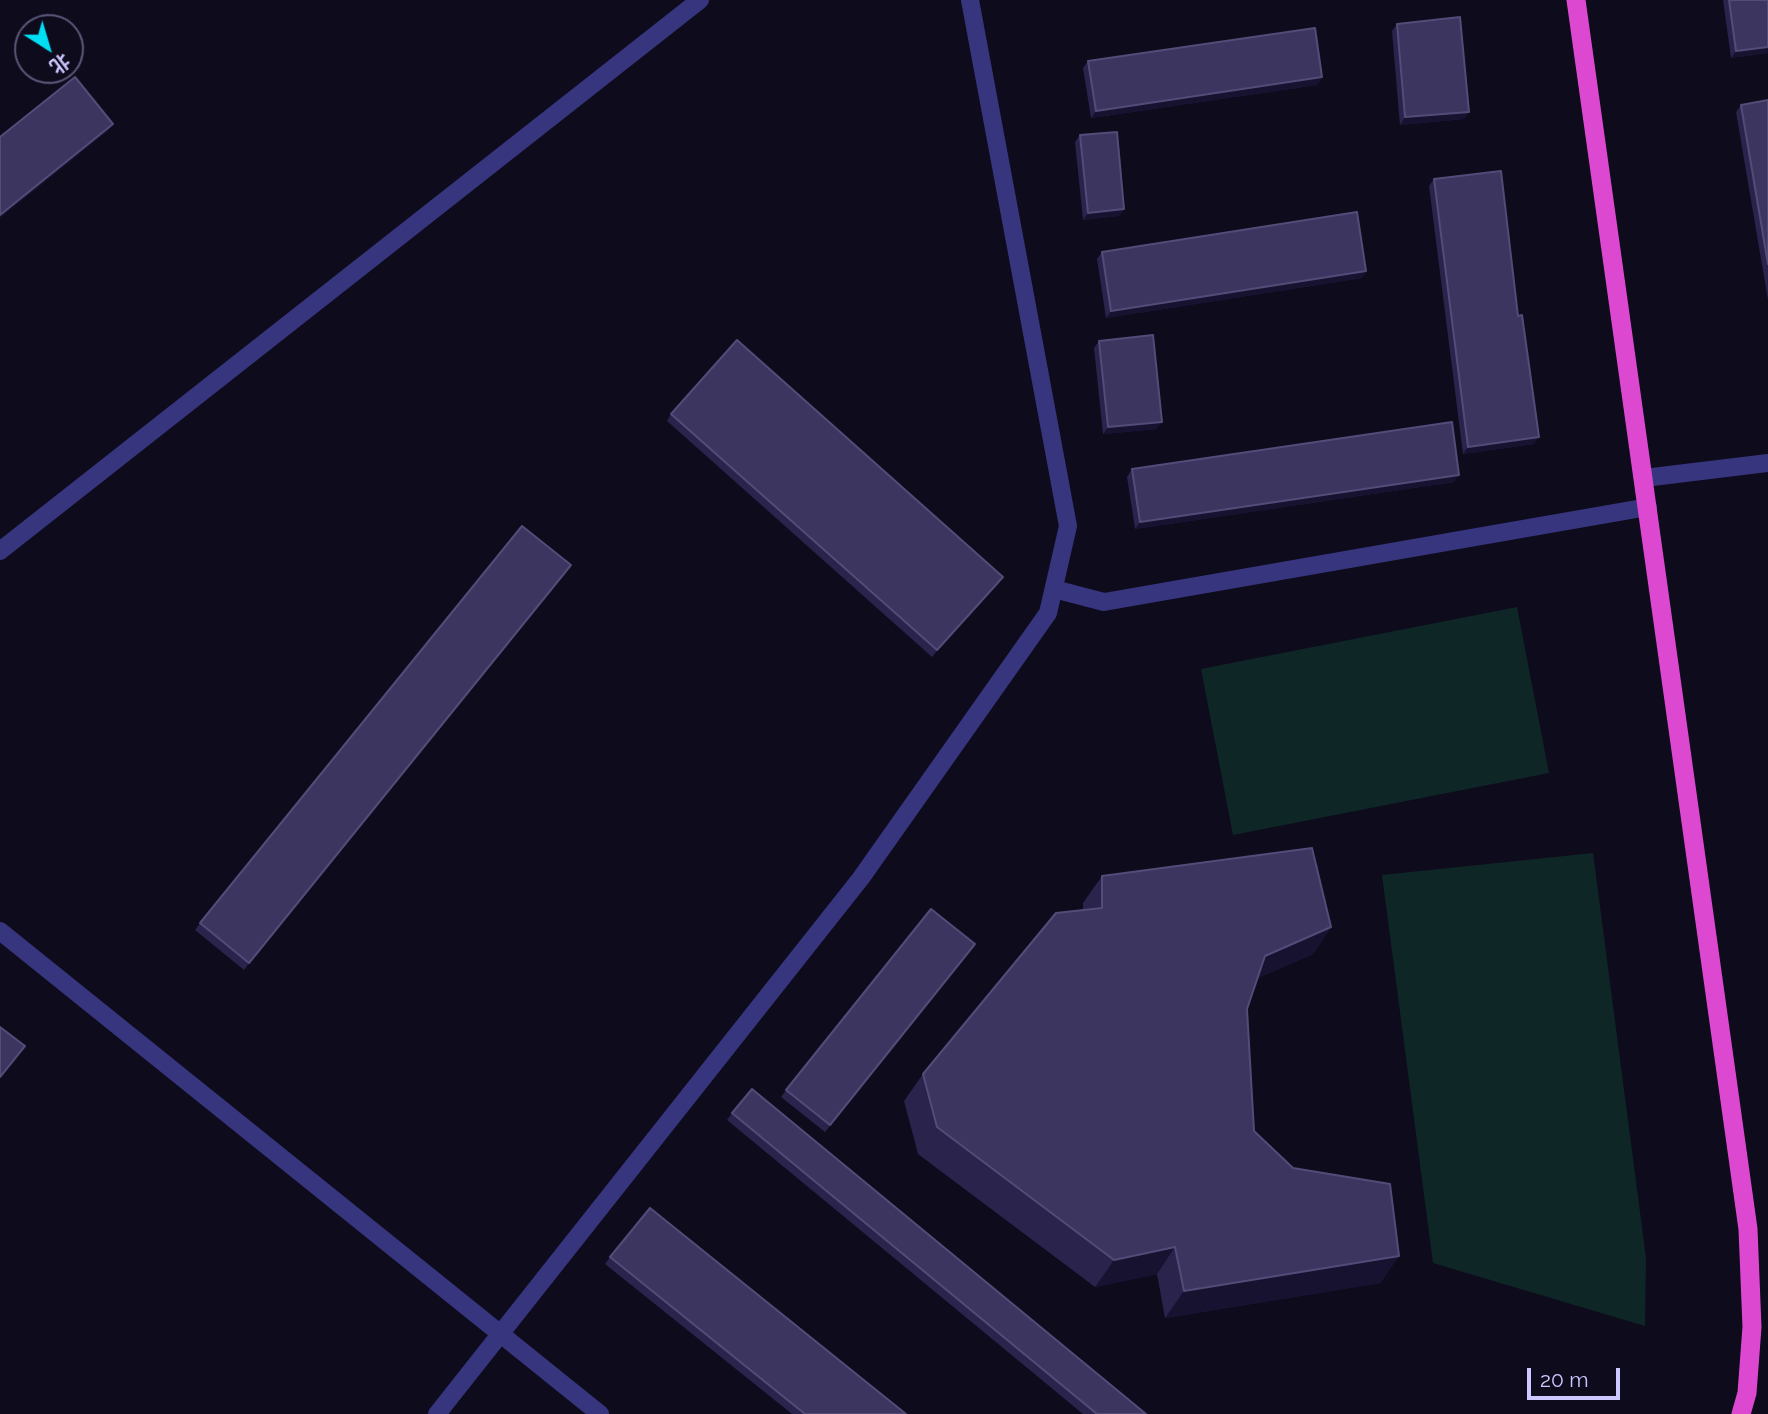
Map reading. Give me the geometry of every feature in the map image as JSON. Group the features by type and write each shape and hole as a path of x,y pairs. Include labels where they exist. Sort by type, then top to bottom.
{"highway":[{"path":"1576,0 1748,1229 1752,1327 1746,1393 1741,1414"}],"street":[{"path":"0,551 699,0"},
{"path":"437,1414 861,878 1048,613 1068,526 970,0"},
{"path":"1644,478 1768,463"},
{"path":"1054,589 1104,601 1648,507"},
{"path":"0,931 600,1414"}],"green space":[{"path":"1517,607 1549,773 1233,835 1201,669"},
{"path":"1593,853 1646,1258 1645,1326 1433,1263 1382,875"}],"building":[{"path":"1729,0 1768,0 1768,47 1736,51"},
{"path":"1460,17 1469,112 1405,117 1397,24"},
{"path":"1315,28 1322,77 1096,111 1088,61"},
{"path":"66,84 81,84 113,124 0,215 0,137"},
{"path":"1768,100 1768,264 1741,105"},
{"path":"1117,132 1124,209 1088,213 1080,135"},
{"path":"1501,171 1518,316 1522,315 1539,437 1468,447 1434,179"},
{"path":"1357,212 1366,271 1111,311 1102,252"},
{"path":"1153,335 1162,422 1108,427 1099,341"},
{"path":"737,340 1003,577 937,650 671,414"},
{"path":"1452,422 1459,475 1140,522 1132,469"},
{"path":"522,526 571,565 249,963 200,923"},
{"path":"1312,848 1331,927 1265,956 1247,1009 1254,1131 1293,1168 1390,1184 1399,1256 1184,1291 1175,1247 1114,1260 937,1127 923,1074 1056,913 1102,908 1102,876"},
{"path":"931,909 975,944 830,1125 786,1090"},
{"path":"0,1027 25,1046 0,1077"},
{"path":"752,1089 1146,1414 1097,1414 732,1113"},
{"path":"650,1208 906,1414 805,1414 610,1257"}]}
